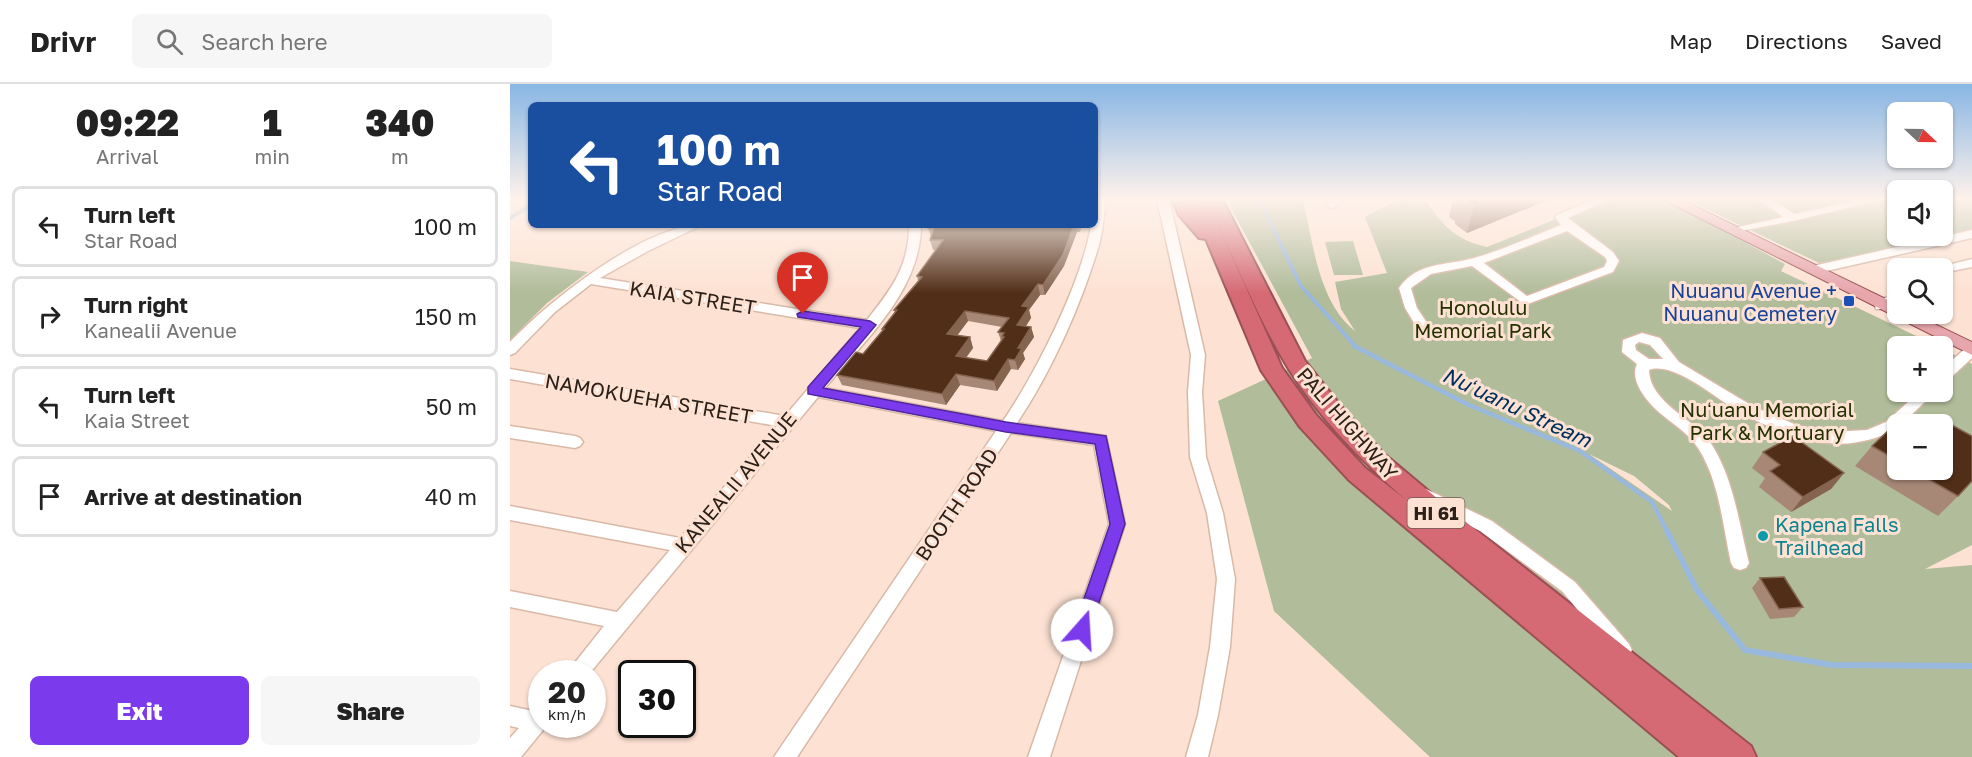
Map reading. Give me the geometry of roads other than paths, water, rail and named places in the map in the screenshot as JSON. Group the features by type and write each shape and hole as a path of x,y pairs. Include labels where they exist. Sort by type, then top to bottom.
{"highway":[{"path":"1201,230 1223,256"},
{"name":"PALI HIGHWAY","path":"1211,230 1272,370 1308,422 1357,474 1703,757"},
{"name":"PALI HIGHWAY","path":"1230,230 1296,364 1331,410 1397,480 1740,757"}],"main road":[{"path":"1733,231 1972,350"}],"street":[{"path":"510,350 553,306 587,280 644,246 683,230"},
{"name":"KANEALII AVENUE","path":"587,660 682,545 870,325 910,268 915,255 915,230"},
{"name":"BOOTH ROAD","path":"785,757 1008,427 1046,361 1070,309 1094,243 1096,230"},
{"path":"1170,230 1198,355 1195,392 1198,457 1215,513 1226,579 1220,647 1208,715 1197,757"},
{"path":"1429,336 1411,308 1405,288 1411,278 1433,269 1475,262 1557,230"},
{"path":"1475,262 1525,301 1610,269 1613,261 1609,255 1574,230"},
{"path":"1813,270 1972,234"},
{"path":"1953,267 1972,263"},
{"name":"KAIA STREET","path":"587,280 870,325"},
{"path":"1881,306 1887,302"},
{"path":"1646,364 1629,352 1628,343 1635,338 1645,338 1660,344 1673,365"},
{"path":"1953,368 1972,350"},
{"path":"1740,563 1709,451 1697,436 1650,392 1642,380 1642,367 1655,362 1673,365 1749,411 1796,431 1830,438 1869,435 1891,426 1917,402"},
{"name":"NAMOKUEHA STREET","path":"510,374 787,422"},
{"path":"813,390 1008,427 1101,440 1117,524 1039,757"},
{"path":"510,432 575,442"},
{"path":"510,513 682,545"},
{"path":"510,598 619,621"},
{"path":"510,716 528,718"},
{"path":"510,754 528,732"}],"waterway":[{"name":"Nuʻuanu Stream","path":"1274,230 1301,286 1356,347"},
{"name":"Nuʻuanu Stream","path":"1356,347 1469,405 1580,451 1652,502 1667,531"},
{"name":"Nuʻuanu Stream","path":"1666,529 1697,590 1745,650 1832,665 1972,666"}],"place":[{"name":"Nuuanu Avenue + Nuuanu Cemetery","path":"1849,301"},
{"name":"Kapena Falls Trailhead","path":"1763,536"}],"park label":[{"name":"Honolulu Memorial Park","path":"1483,318"},
{"name":"Nuʻuanu Memorial Park & Mortuary","path":"1767,420"}]}
